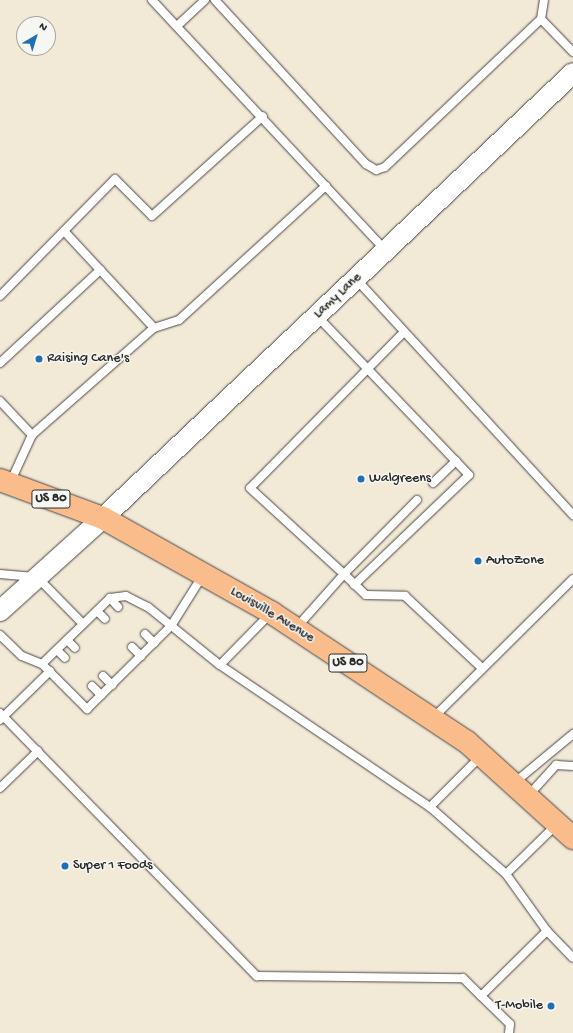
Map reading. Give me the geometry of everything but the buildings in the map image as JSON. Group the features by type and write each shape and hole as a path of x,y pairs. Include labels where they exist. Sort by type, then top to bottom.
{"main road":[{"name":"Louisville Avenue","path":"5,482 103,518 272,612 432,718 482,755 566,830"}],"street":[{"name":"Lamy Lane","path":"0,610 103,518 573,74"}],"lane":[{"path":"152,0 263,116 386,250"},
{"path":"177,26 205,0"},
{"path":"215,0 366,164 376,170 385,167 542,19 544,0"},
{"path":"542,19 573,52"},
{"path":"0,296 115,180 152,216 263,116"},
{"path":"5,482 32,435 154,328 179,320 326,186"},
{"path":"64,232 154,328"},
{"path":"0,363 100,270"},
{"path":"356,279 573,515"},
{"path":"317,316 370,369 469,475 354,585"},
{"path":"404,332 370,369 250,488 366,595 405,596 482,668"},
{"path":"0,401 32,435"},
{"path":"434,483 456,461"},
{"path":"296,628 344,574 417,500"},
{"path":"0,574 37,577 83,624"},
{"path":"0,635 22,656 42,664 86,709 171,626 203,574"},
{"path":"432,718 573,579"},
{"path":"42,664 110,598 126,596 148,607 220,665 430,807 506,874 547,931 573,958"},
{"path":"110,598 118,607"},
{"path":"97,611 105,619"},
{"path":"220,665 272,612"},
{"path":"145,634 154,643"},
{"path":"67,640 75,648"},
{"path":"132,647 141,656"},
{"path":"57,650 64,658"},
{"path":"50,671 1,717 38,751 257,976 463,978 510,1024 510,1033"},
{"path":"103,676 112,685"},
{"path":"92,686 101,695"},
{"path":"521,790 572,738"},
{"path":"0,788 38,751"},
{"path":"430,807 482,755"},
{"path":"521,790 556,765 573,766"},
{"path":"506,874 566,830"},
{"path":"481,996 547,931"}],"place":[{"name":"Raising Cane's","path":"39,359"},
{"name":"Walgreens","path":"361,479"},
{"name":"AutoZone","path":"478,561"},
{"name":"Super 1 Foods","path":"65,866"},
{"name":"T-Mobile","path":"551,1006"}]}
